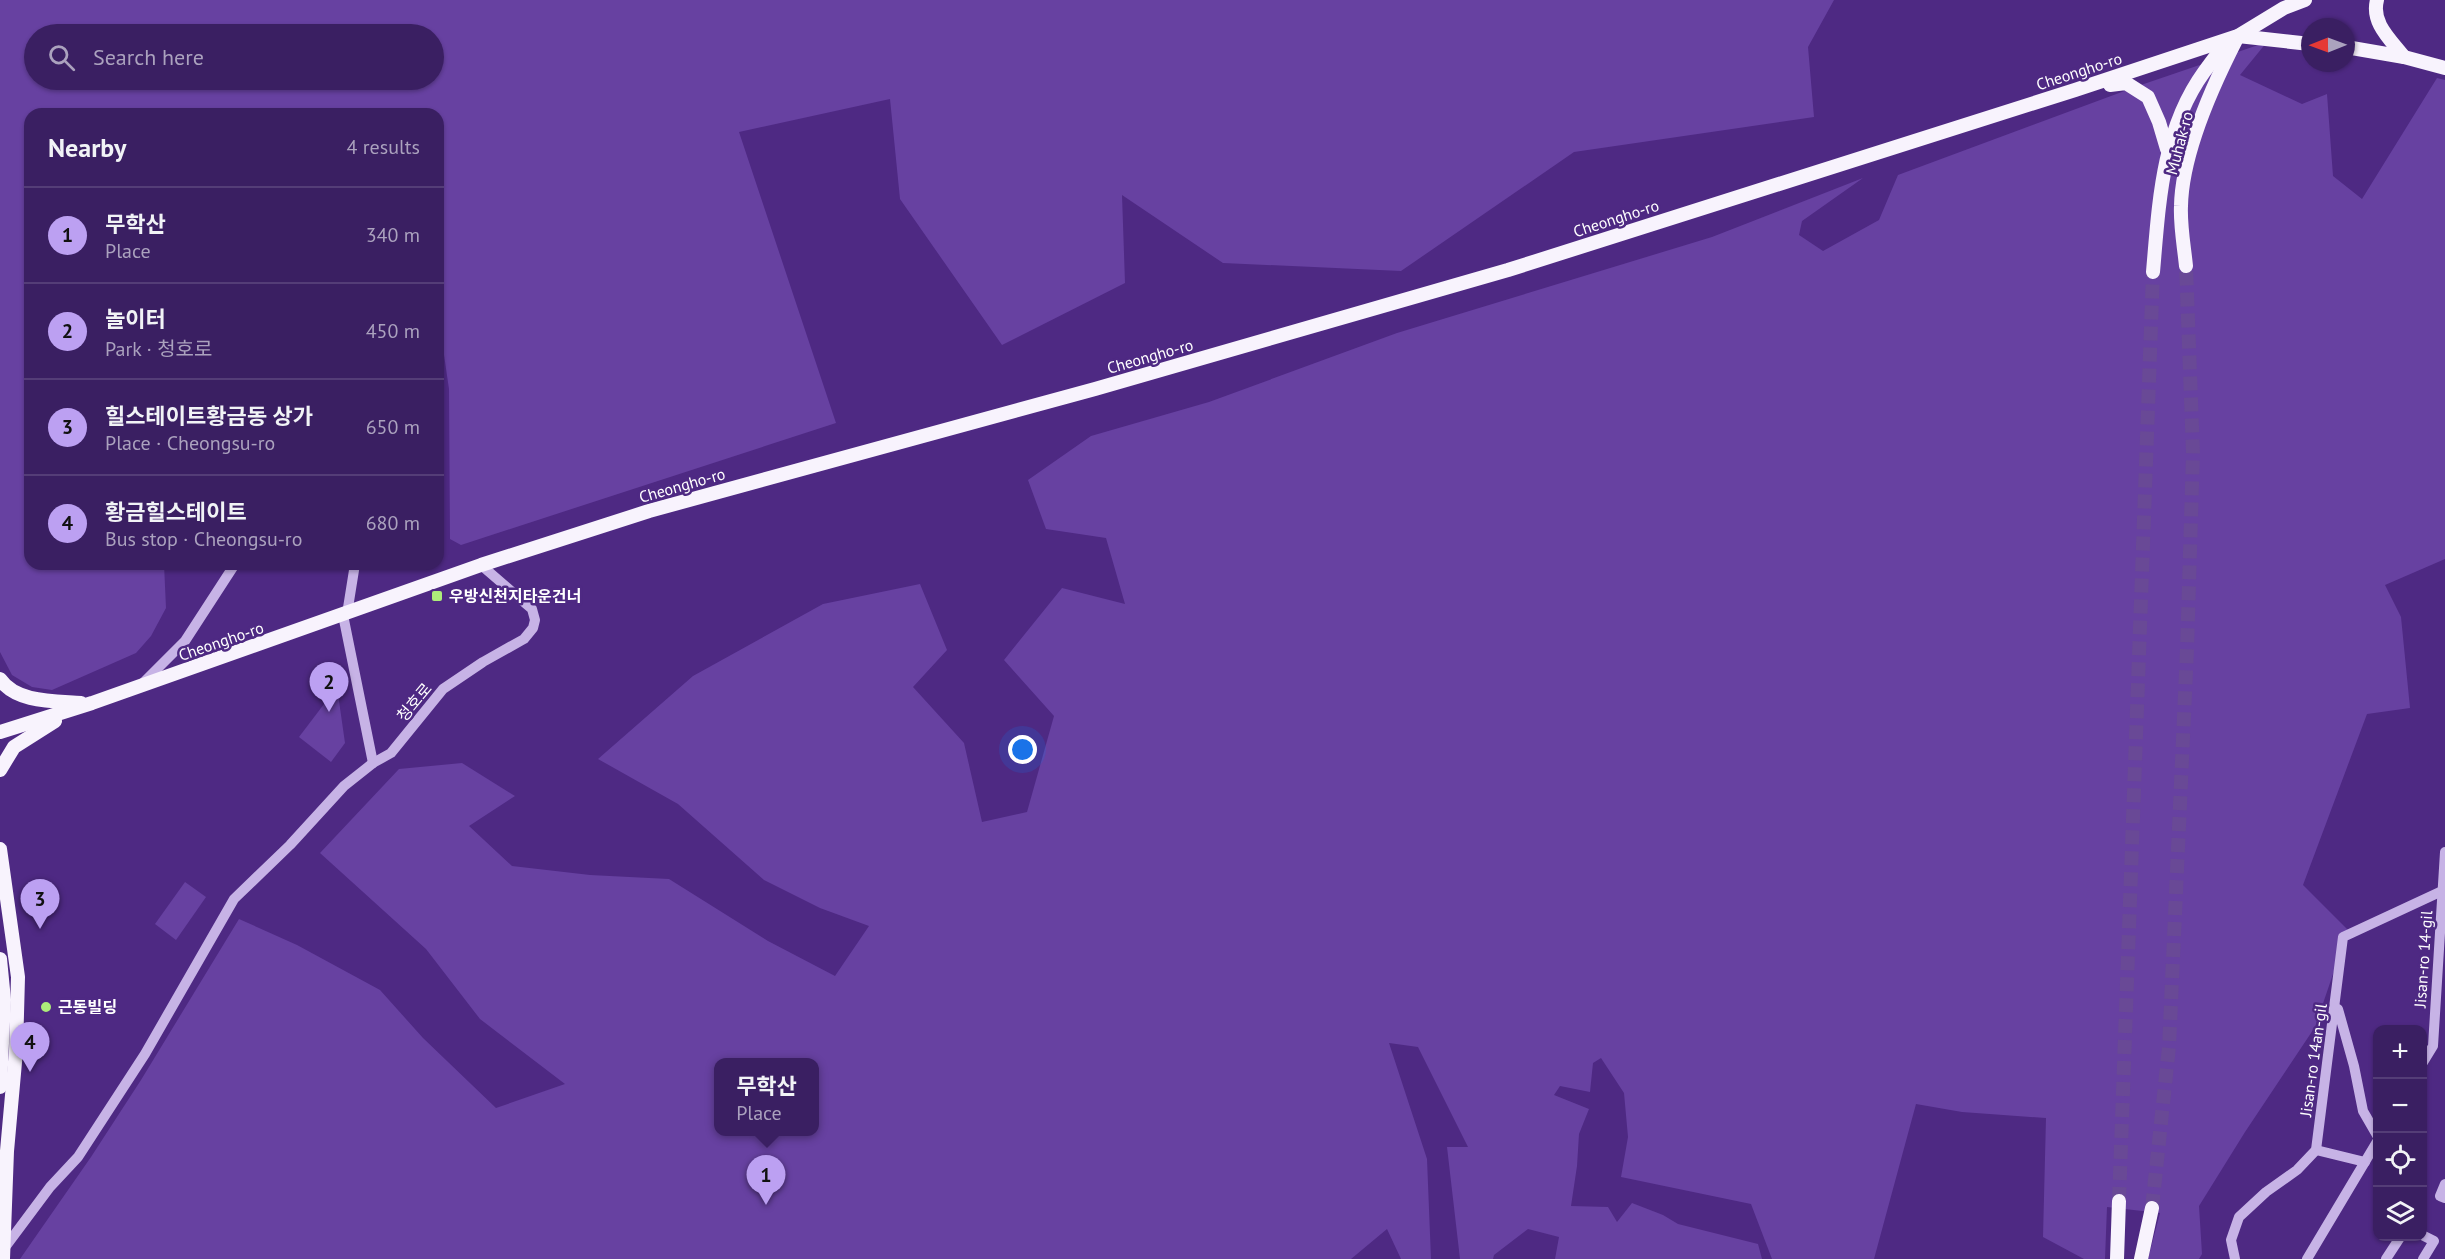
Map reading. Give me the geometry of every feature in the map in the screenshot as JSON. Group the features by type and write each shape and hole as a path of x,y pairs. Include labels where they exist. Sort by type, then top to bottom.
{"main road":[{"name":"Cheongho-ro","path":"0,732 92,703 481,565 649,511 1095,389 1508,270 2238,36 2284,8 2306,0"},
{"path":"2377,0 2374,12 2380,27 2404,57"},
{"path":"2153,272 2159,201 2171,137 2192,89 2222,48 2238,36 2301,43"},
{"name":"Muhak-ro","path":"2186,266 2181,206 2190,153 2217,77 2238,36"},
{"path":"2355,48 2445,68"},
{"path":"2075,90 2126,83 2148,97 2168,152"},
{"path":"0,679 18,694 36,699 92,703"},
{"path":"0,770 14,747 41,728 92,703"},
{"path":"0,849 18,977 16,1051 3,1255"},
{"path":"0,959 4,1000 0,1088"},
{"path":"2117,1259 2120,1202"},
{"path":"2141,1259 2152,1208"}],"street":[{"name":"청호로","path":"373,763 391,753 443,689 524,639 533,628 535,620 532,609 481,565"},
{"path":"140,686 185,641 231,570"},
{"path":"3,1255 50,1187 78,1156 119,1095 146,1053 234,899 290,845 344,786 373,763 345,615 354,570"},
{"name":"Jisan-ro 14-gil","path":"2427,1056 2433,1047 2445,852"},
{"name":"Jisan-ro 14an-gil","path":"2316,1150 2343,937 2443,898"},
{"path":"2336,1004 2354,1066 2363,1111 2375,1133"},
{"path":"2433,1047 2445,1037"},
{"path":"2307,1259 2373,1147"},
{"path":"2235,1259 2231,1240 2239,1217 2266,1192 2296,1170 2316,1150 2365,1161"},
{"path":"2445,1184 2440,1196 2445,1198"},
{"path":"2423,1259 2434,1241 2427,1238"},
{"path":"2386,1259 2398,1241"}],"shaded area":[{"path":"0,0 1834,0 1808,47 1814,117 1574,152 1401,271 1223,263 1122,195 1125,283 1002,345 900,199 890,99 739,132 836,423 461,545 450,539 449,389 444,355 444,108 24,108 24,570 164,570 166,608 151,636 136,653 52,690 32,687 12,675 0,652"},
{"path":"2267,42 2240,75 2302,104 2327,94 2333,176 2362,199 2437,78 2445,80 2445,559 2385,585 2401,617 2410,708 2367,714 2303,885 2348,930 2315,1027 2199,1206 2202,1254 2199,1259 2148,1259 2160,1213 2107,1207 2105,1259 2084,1259 2043,1237 2046,1118 1962,1112 1916,1104 1874,1259 1772,1259 1751,1204 1621,1177 1628,1137 1624,1093 1601,1058 1593,1063 1590,1092 1560,1086 1554,1095 1589,1109 1579,1134 1571,1206 1608,1207 1617,1222 1632,1203 1663,1215 1678,1224 1758,1244 1762,1259 1555,1259 1559,1237 1528,1229 1494,1255 1493,1259 1460,1259 1447,1147 1468,1147 1418,1047 1389,1043 1427,1159 1431,1259 1401,1259 1387,1229 1351,1259 20,1259 141,1080 239,919 297,945 380,990 423,1038 496,1108 565,1084 480,1019 426,949 320,853 399,769 462,763 515,796 469,826 512,866 590,875 669,879 768,941 835,976 869,926 820,908 764,880 678,804 598,759 693,676 823,604 920,584 947,650 913,687 964,743 982,822 1027,812 1054,716 1004,660 1062,588 1125,604 1106,538 1046,529 1028,480 1091,436 1209,402 1397,333 1712,237 1863,178 1802,221 1799,235 1823,251 1879,220 1898,175 2138,86"},
{"path":"337,687 345,743 331,762 299,737"},
{"path":"185,882 206,897 176,940 155,924"}],"tunnel":[{"path":"2152,1208 2169,1047 2187,650 2193,453 2186,266"},
{"path":"2119,1201 2153,272"}],"place":[{"name":"우방신천지타운건너","path":"437,596"},
{"name":"놀이터","path":"329,712"},
{"name":"힐스테이트황금동 상가","path":"40,929"},
{"name":"근동빌딩","path":"46,1007"},
{"name":"황금힐스테이트","path":"30,1072"},
{"name":"무학산","path":"766,1205"}]}
